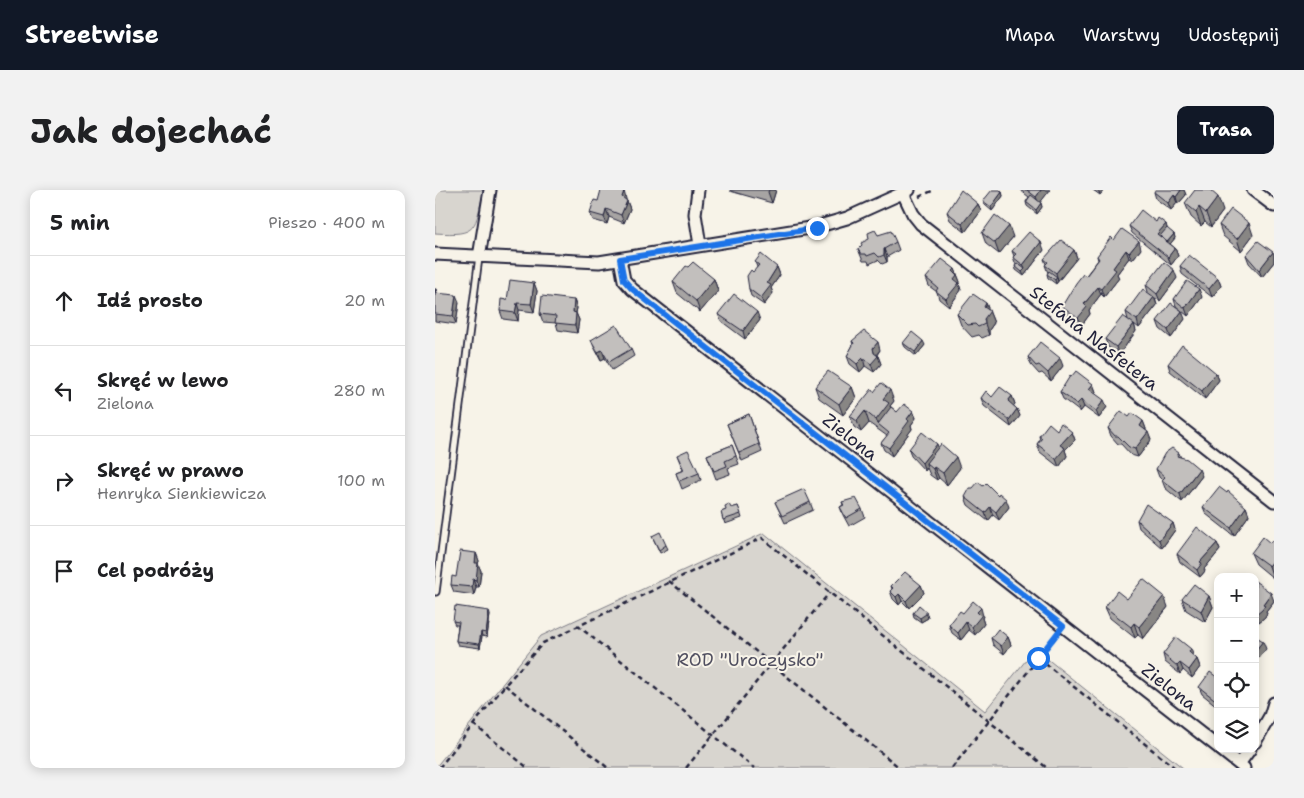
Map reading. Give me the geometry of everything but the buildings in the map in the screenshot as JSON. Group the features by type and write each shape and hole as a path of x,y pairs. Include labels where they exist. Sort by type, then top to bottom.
{"street":[{"path":"479,257 490,190"},
{"path":"698,190 695,214 700,245"},
{"path":"1253,190 1274,206"},
{"path":"435,254 575,262 620,259 817,228 847,218 906,192"},
{"name":"Stefana Nasfetera","path":"906,192 913,214 921,224 1274,501"},
{"name":"Zielona","path":"620,259 624,280 632,289 1214,744"},
{"path":"1259,735 1270,716 1274,702"},
{"name":"Zielona","path":"1225,753 1242,766"},
{"path":"1242,766 1248,753"}],"lane":[{"path":"436,592 479,257"}],"path":[{"path":"916,200 934,190"},
{"path":"439,768 473,724 543,643 577,625 762,538 1047,768"},
{"path":"669,582 900,768"},
{"path":"686,768 830,592"},
{"path":"577,625 754,768"},
{"path":"952,768 1063,626"},
{"path":"1038,658 1175,768"},
{"path":"505,686 608,768"},
{"path":"473,724 528,768"}],"green space":[{"path":"435,190 484,190 476,222 472,227 460,233 435,233"},
{"name":"ROD \"Uroczysko\"","path":"764,533 985,711 1035,649 1183,768 435,768 541,636"}],"route":[{"path":"817,228 620,259 622,274 624,280 632,289 1063,626 1038,658"}]}
